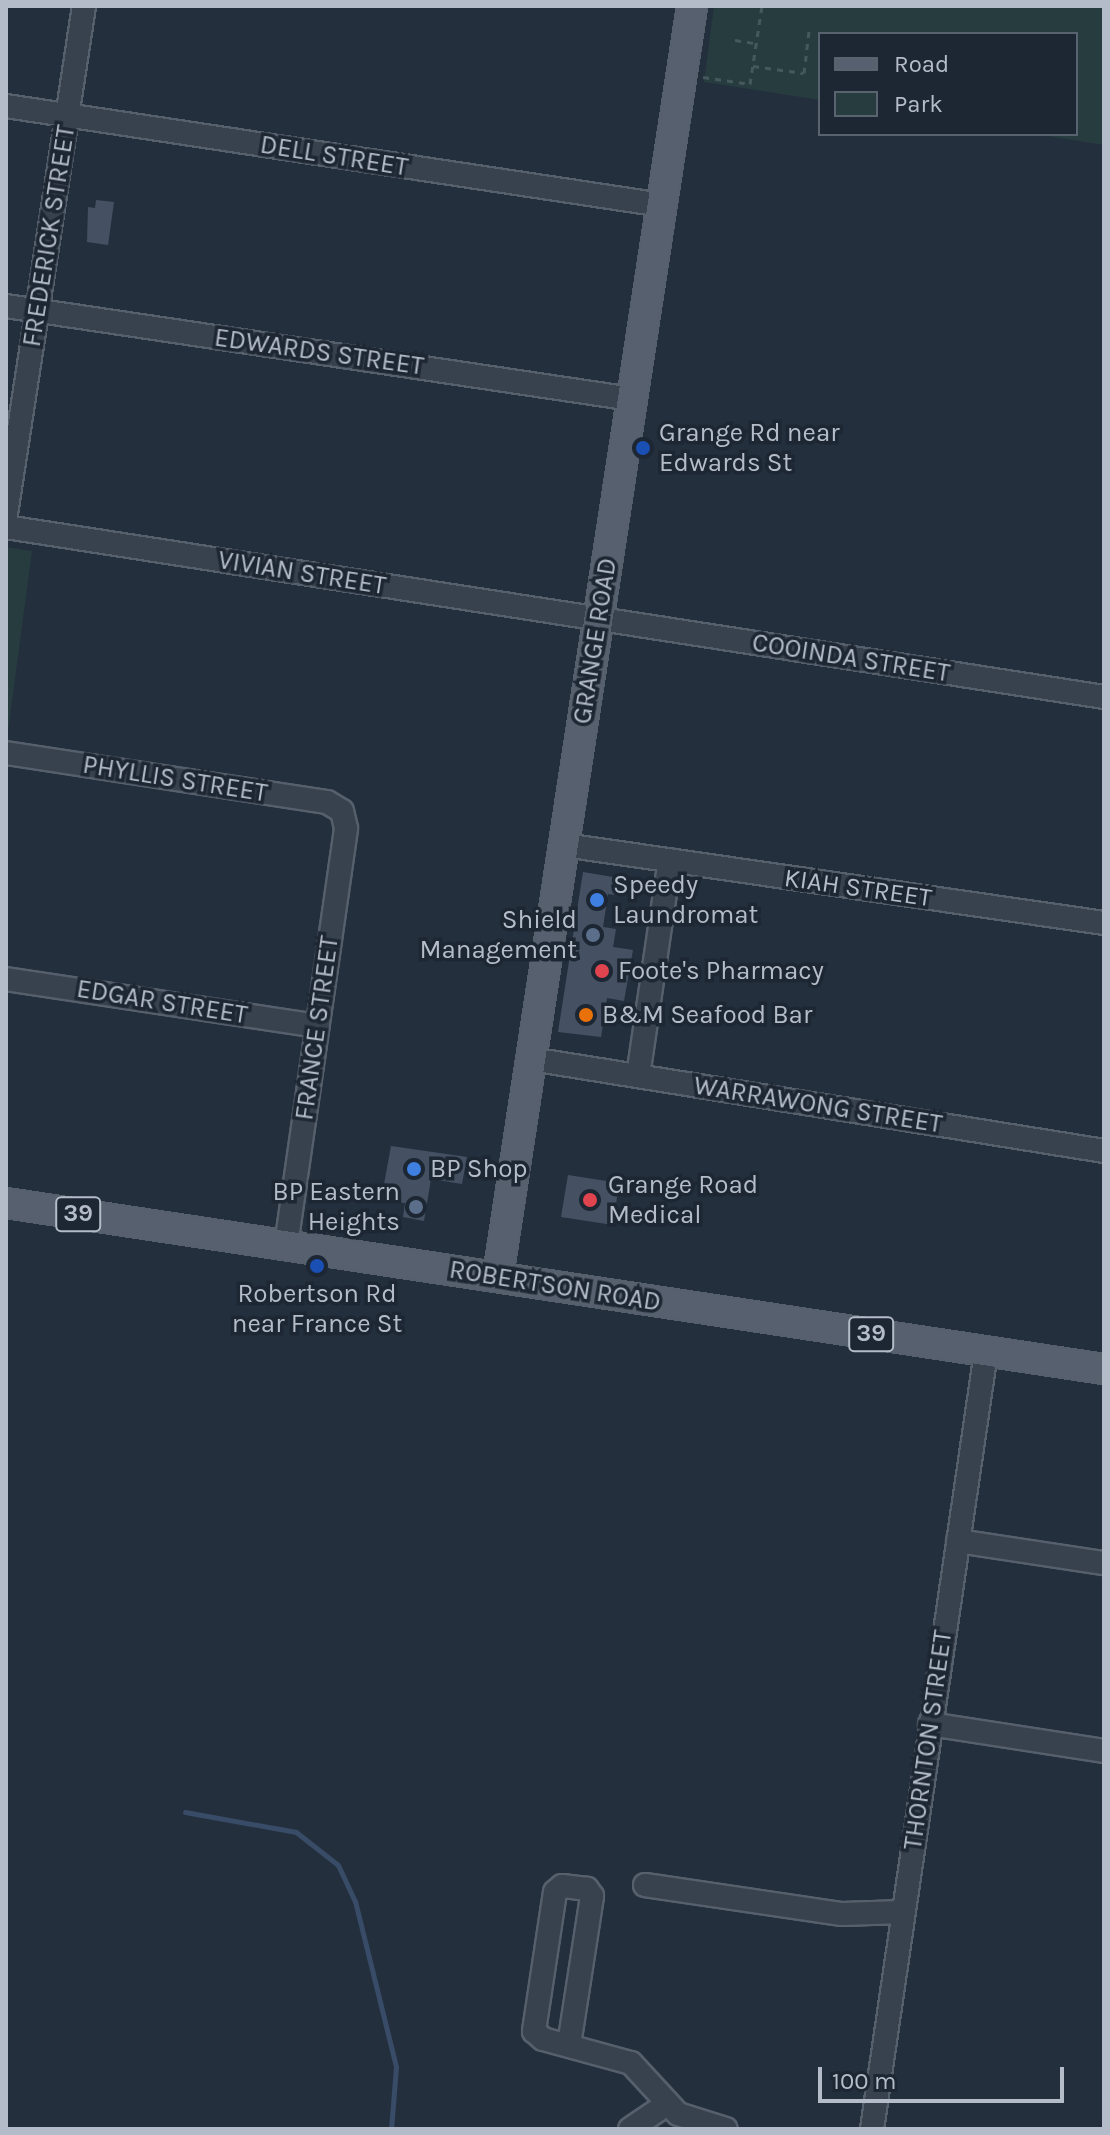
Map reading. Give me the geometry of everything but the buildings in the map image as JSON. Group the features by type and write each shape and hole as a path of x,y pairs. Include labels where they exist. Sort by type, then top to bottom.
{"main road":[{"name":"GRANGE ROAD","path":"498,1276 692,6"},
{"name":"ROBERTSON ROAD","path":"6,1203 1104,1369"}],"street":[{"name":"FREDERICK STREET","path":"6,514 84,6"},
{"name":"DELL STREET","path":"6,106 662,205"},
{"name":"EDWARDS STREET","path":"6,306 632,399"},
{"name":"VIVIAN STREET","path":"6,527 599,619"},
{"name":"COOINDA STREET","path":"599,619 1104,697"},
{"name":"PHYLLIS STREET","path":"6,753 327,802 342,811"},
{"name":"FRANCE STREET","path":"286,1244 346,829 342,811"},
{"name":"KIAH STREET","path":"564,845 1104,923"},
{"path":"638,1076 670,860"},
{"name":"EDGAR STREET","path":"6,979 317,1026"},
{"name":"WARRAWONG STREET","path":"531,1059 1104,1151"},
{"name":"THORNTON STREET","path":"872,2129 986,1352"},
{"path":"958,1541 1104,1563"},
{"path":"930,1724 1104,1751"},
{"path":"645,1885 842,1914 903,1912"},
{"path":"569,2045 592,1896 587,1889 562,1886 555,1892 533,2025 543,2039 631,2063 667,2104 687,2121 726,2129"},
{"path":"630,2129 667,2104"}],"path":[{"path":"703,77 750,84 762,6"},
{"path":"753,66 804,73 809,31"},
{"path":"735,40 756,43"}],"green space":[{"path":"714,6 1104,6 1104,145 1048,136 1078,136 1078,32 818,32 818,100 704,82"},
{"path":"6,547 32,551 7,739 6,739"}],"waterway":[{"path":"185,1812 296,1832 338,1865 355,1901 396,2067 391,2129"}],"place":[{"name":"Grange Rd near Edwards St","path":"643,448"},
{"name":"Speedy Laundromat","path":"597,900"},
{"name":"Shield Management","path":"593,935"},
{"name":"Foote's Pharmacy","path":"602,971"},
{"name":"B&M Seafood Bar","path":"586,1015"},
{"name":"BP Shop","path":"414,1169"},
{"name":"Grange Road Medical","path":"590,1200"},
{"name":"BP Eastern Heights","path":"416,1207"},
{"name":"Robertson Rd near France St","path":"317,1266"}]}
